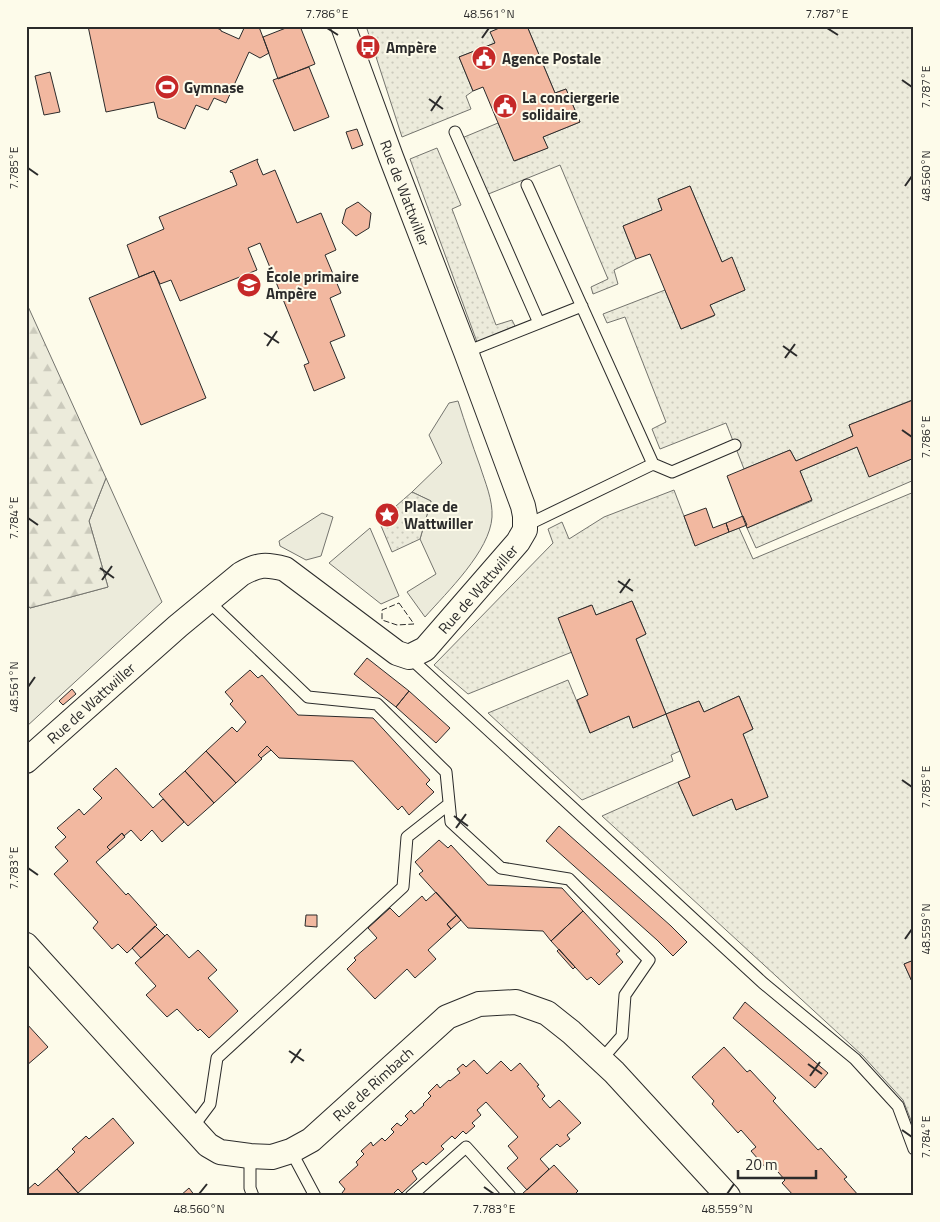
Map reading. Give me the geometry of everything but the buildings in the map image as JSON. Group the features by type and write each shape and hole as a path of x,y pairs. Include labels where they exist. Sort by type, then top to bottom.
{"street":[{"name":"Rue de Wattwiller","path":"26,761 168,635 241,574 253,568 270,565 285,569 397,653 410,657 425,649 518,542 525,530 523,506 344,27"},
{"name":"Rue de Rimbach","path":"26,945 192,1128 208,1145 220,1152 272,1157 291,1151 311,1140 447,1017 479,1004 516,1002 547,1013 571,1032 614,1072 728,1196"}],"lane":[{"path":"455,132 538,323"},
{"path":"527,185 653,464 672,472 734,444"},
{"path":"466,352 582,306"},
{"path":"525,526 653,464"},
{"path":"208,601 308,697 377,704 446,772 451,822 501,868 569,879 649,960 625,995 622,1036 601,1060"},
{"path":"410,657 763,983 855,1059 898,1106 914,1149"},
{"path":"192,1128 210,1104 217,1058 403,888 407,837 450,804"},
{"path":"411,1196 466,1147 510,1196"},
{"path":"291,1151 315,1196"},
{"path":"250,1156 250,1188 253,1196"}],"green space":[{"path":"366,26 504,26 491,32 495,43 459,57 473,91 466,96 471,109 402,137"},
{"path":"527,26 914,26 914,402 912,400 849,425 853,436 796,461 790,450 744,469 726,423 660,449 652,429 666,422 625,317 607,323 603,314 665,290 681,329 714,316 710,305 745,290 732,258 722,262 690,186 658,199 662,210 623,226 636,259 614,270 618,284 593,294 591,287 608,279 560,165 486,195 462,138 498,123 515,161 547,148 543,137 580,122 566,89 555,93"},
{"path":"437,148 461,205 452,209 496,325 512,320 515,326 477,342 410,159"},
{"path":"26,302 106,478 89,521 108,587 30,608 26,603"},
{"path":"458,401 488,491 492,517 484,543 476,557 425,617 407,592 436,574 420,539 431,501 412,492 442,463 429,435 449,403"},
{"path":"857,447 869,476 914,458 914,480 756,548 747,528 812,501 800,471"},
{"path":"106,478 162,602 26,727 26,603 30,608 108,587 89,521"},
{"path":"674,490 695,545 739,528 753,559 914,492 914,960 904,964 914,986 914,1128 903,1100 863,1056 602,816 678,782 693,815 732,799 736,810 768,797 743,734 753,729 739,696 704,712 699,701 666,714 636,639 646,634 632,601 596,615 591,605 559,618 572,652 468,694 434,665 553,543 548,529 562,522 569,539 604,517"},
{"path":"412,492 431,501 420,539 392,552 379,521"},
{"path":"322,513 333,517 321,556 306,560 280,546 279,541"},
{"path":"370,528 399,596 381,604 329,563"},
{"path":"568,680 590,733 629,716 633,728 666,714 680,751 671,755 673,761 582,800 488,713"}],"fence":[{"path":"399,603 414,624 397,625 382,620 382,610 399,603"}],"place":[{"name":"Ampère","path":"368,47"},
{"name":"Agence Postale","path":"484,58"},
{"name":"Gymnase","path":"167,87"},
{"name":"La conciergerie solidaire","path":"505,106"},
{"name":"École primaire Ampère","path":"249,285"},
{"name":"Place de Wattwiller","path":"387,515"}]}
